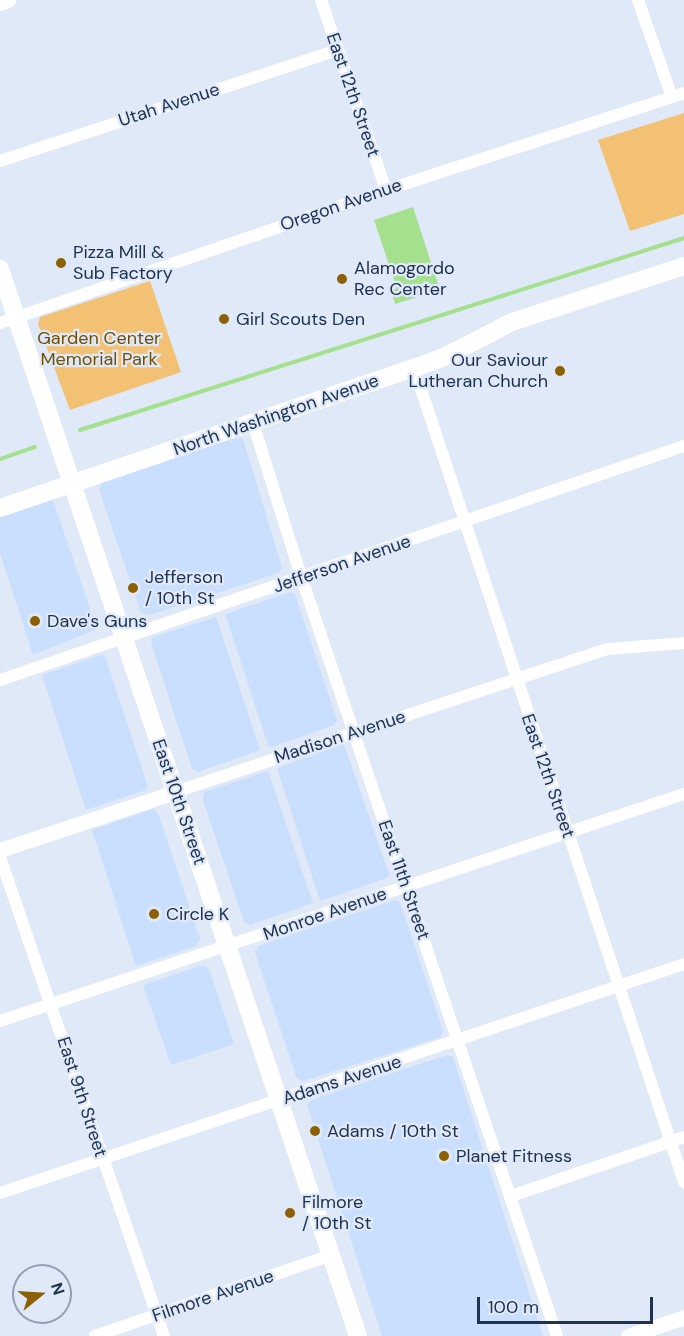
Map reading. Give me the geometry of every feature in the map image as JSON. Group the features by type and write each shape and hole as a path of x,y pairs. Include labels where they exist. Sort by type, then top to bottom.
{"main road":[{"name":"North Washington Avenue","path":"0,507 414,368 444,357 512,322 684,266"},
{"name":"East 10th Street","path":"0,268 8,320 72,484 358,1336"}],"street":[{"path":"0,3 8,0"},
{"name":"East 12th Street","path":"321,0 386,190"},
{"path":"638,0 672,97"},
{"name":"Utah Avenue","path":"0,161 337,50"},
{"name":"Oregon Avenue","path":"8,320 386,190 684,93"},
{"name":"East 12th Street","path":"414,368 514,678 684,1182"},
{"name":"East 11th Street","path":"253,423 302,579 512,1196 557,1336"},
{"name":"Jefferson Avenue","path":"0,680 302,579 684,446"},
{"name":"Madison Avenue","path":"0,850 514,678 608,649 684,643"},
{"name":"Monroe Avenue","path":"0,1021 684,794"},
{"name":"East 9th Street","path":"0,857 164,1336"},
{"name":"Adams Avenue","path":"0,1193 459,1042 684,964"},
{"path":"512,1196 684,1137"},
{"name":"Filmore Avenue","path":"94,1336 331,1255"},
{"path":"628,1336 684,1317"}],"shaded area":[{"path":"413,207 440,290 395,304 391,291 397,288 374,220"},
{"path":"237,436 243,439 282,567 279,573 149,615 141,612 99,490 102,482"},
{"path":"50,499 54,503 97,629 33,655 0,553 0,515"},
{"path":"290,592 295,594 337,720 334,725 269,748 225,614"},
{"path":"216,617 260,750 198,772 192,769 151,642 153,637"},
{"path":"101,655 105,656 147,784 146,790 86,810 42,675"},
{"path":"344,744 389,874 387,878 320,901 277,768"},
{"path":"268,771 313,903 250,925 244,922 203,800 204,792"},
{"path":"153,809 158,813 200,939 196,946 136,966 92,830"},
{"path":"395,900 400,902 443,1031 441,1037 303,1081 297,1079 255,953 258,946"},
{"path":"203,965 209,969 234,1044 171,1065 143,985"},
{"path":"447,1055 453,1057 543,1336 382,1336 307,1105 311,1100"}],"green space":[{"path":"684,113 684,214 630,231 598,140"},
{"name":"Garden Center Memorial Park","path":"150,281 181,372 70,410 38,324 40,317"}],"waterway":[{"path":"80,430 684,238"},
{"path":"0,459 35,447"}],"place":[{"name":"Pizza Mill & Sub Factory","path":"61,263"},
{"name":"Alamogordo Rec Center","path":"342,279"},
{"name":"Girl Scouts Den","path":"224,319"},
{"name":"Our Saviour Lutheran Church","path":"560,371"},
{"name":"Jefferson / 10th St","path":"133,588"},
{"name":"Dave's Guns","path":"35,621"},
{"name":"Circle K","path":"154,914"},
{"name":"Adams / 10th St","path":"315,1131"},
{"name":"Planet Fitness","path":"444,1156"},
{"name":"Filmore / 10th St","path":"290,1213"}]}
